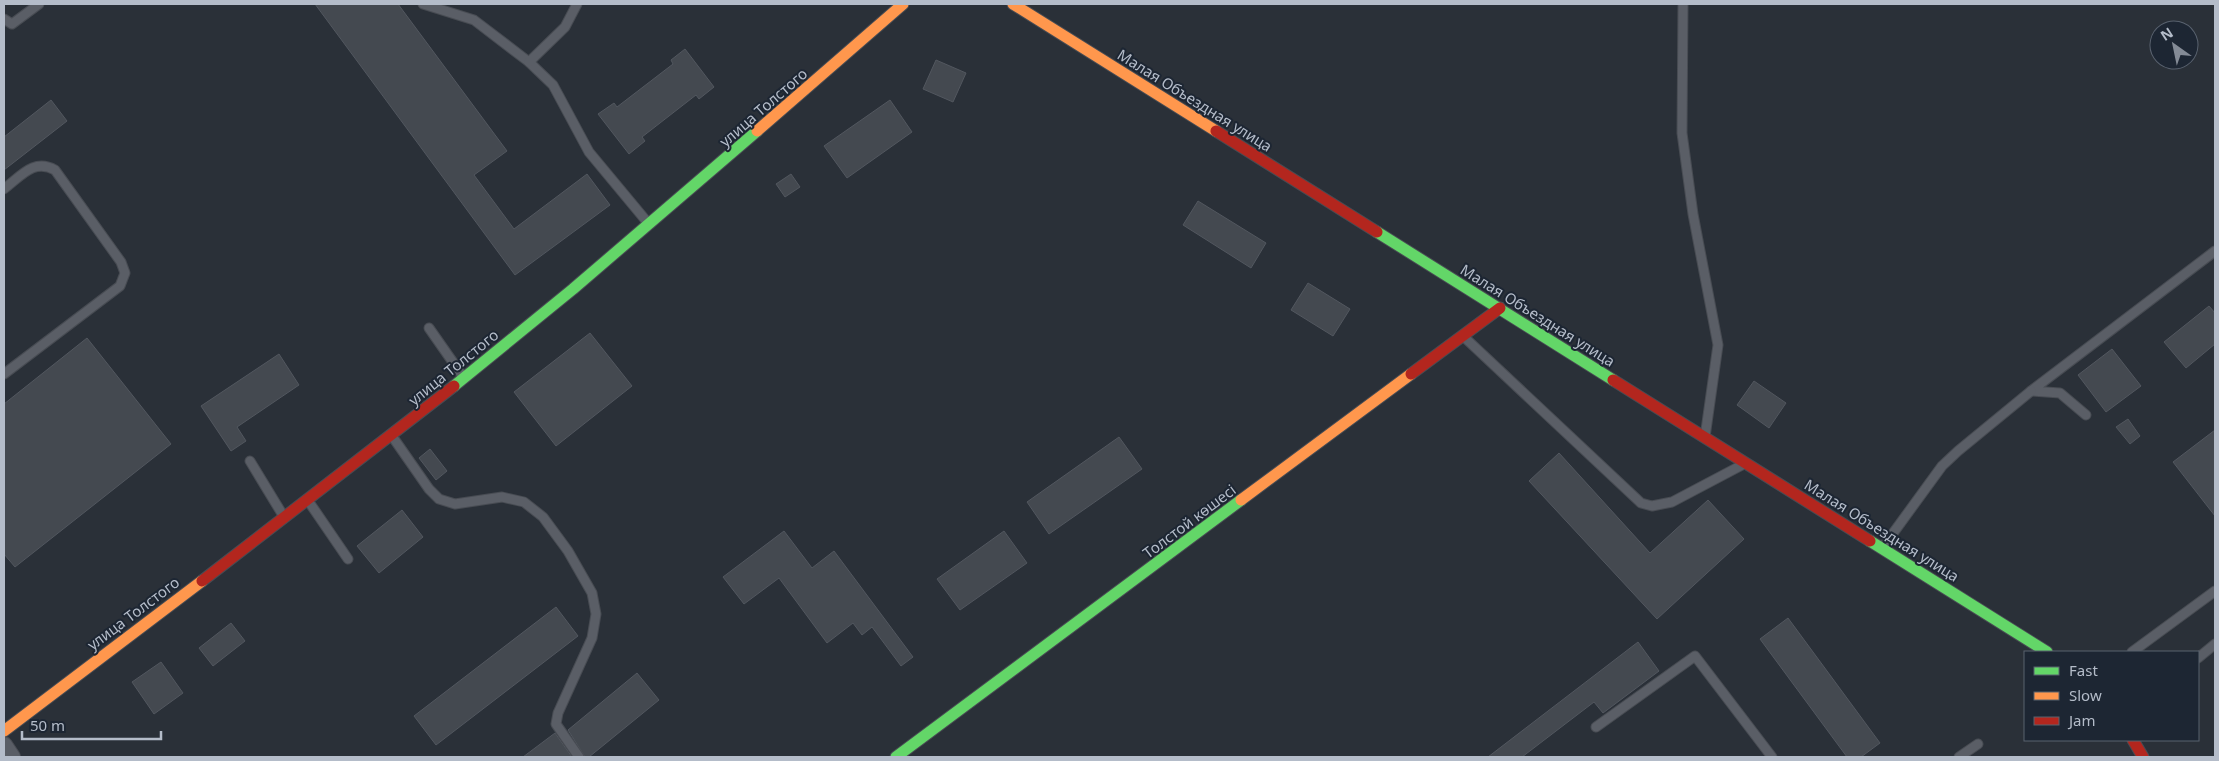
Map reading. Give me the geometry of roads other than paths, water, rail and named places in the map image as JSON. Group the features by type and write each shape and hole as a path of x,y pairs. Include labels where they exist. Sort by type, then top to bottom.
{"street":[{"name":"улица Толстого","path":"4,731 392,436 464,379 650,225 903,4"},
{"name":"Малая Объездная улица","path":"1013,4 2045,651"},
{"name":"Толстой көшесі","path":"896,757 1500,308"},
{"path":"2134,741 2144,757"},
{"path":"4,745 12,757"}],"lane":[{"path":"4,19 12,24 38,4"},
{"path":"423,4 474,20 530,62 553,85 589,152 650,225"},
{"path":"530,62 565,27 577,4"},
{"path":"1682,4 1682,133 1693,214 1718,345 1705,437"},
{"path":"4,189 34,166 45,165 55,170 121,262 125,274 120,286 4,374"},
{"path":"1883,548 1942,466 1958,451 2032,391 2215,251"},
{"path":"429,328 464,379"},
{"path":"1463,336 1641,503 1652,506 1672,502 1746,462"},
{"path":"2032,391 2060,393 2086,415"},
{"path":"392,436 420,477 439,499 454,504 502,497 524,502 544,517 568,551 592,593 596,614 592,638 558,713 556,724 579,757"},
{"path":"250,461 284,517"},
{"path":"308,500 348,559"},
{"path":"2133,651 2215,591"},
{"path":"2199,657 2215,644"},
{"path":"1596,727 1696,656 1772,757"},
{"path":"1959,757 1978,744"}]}
